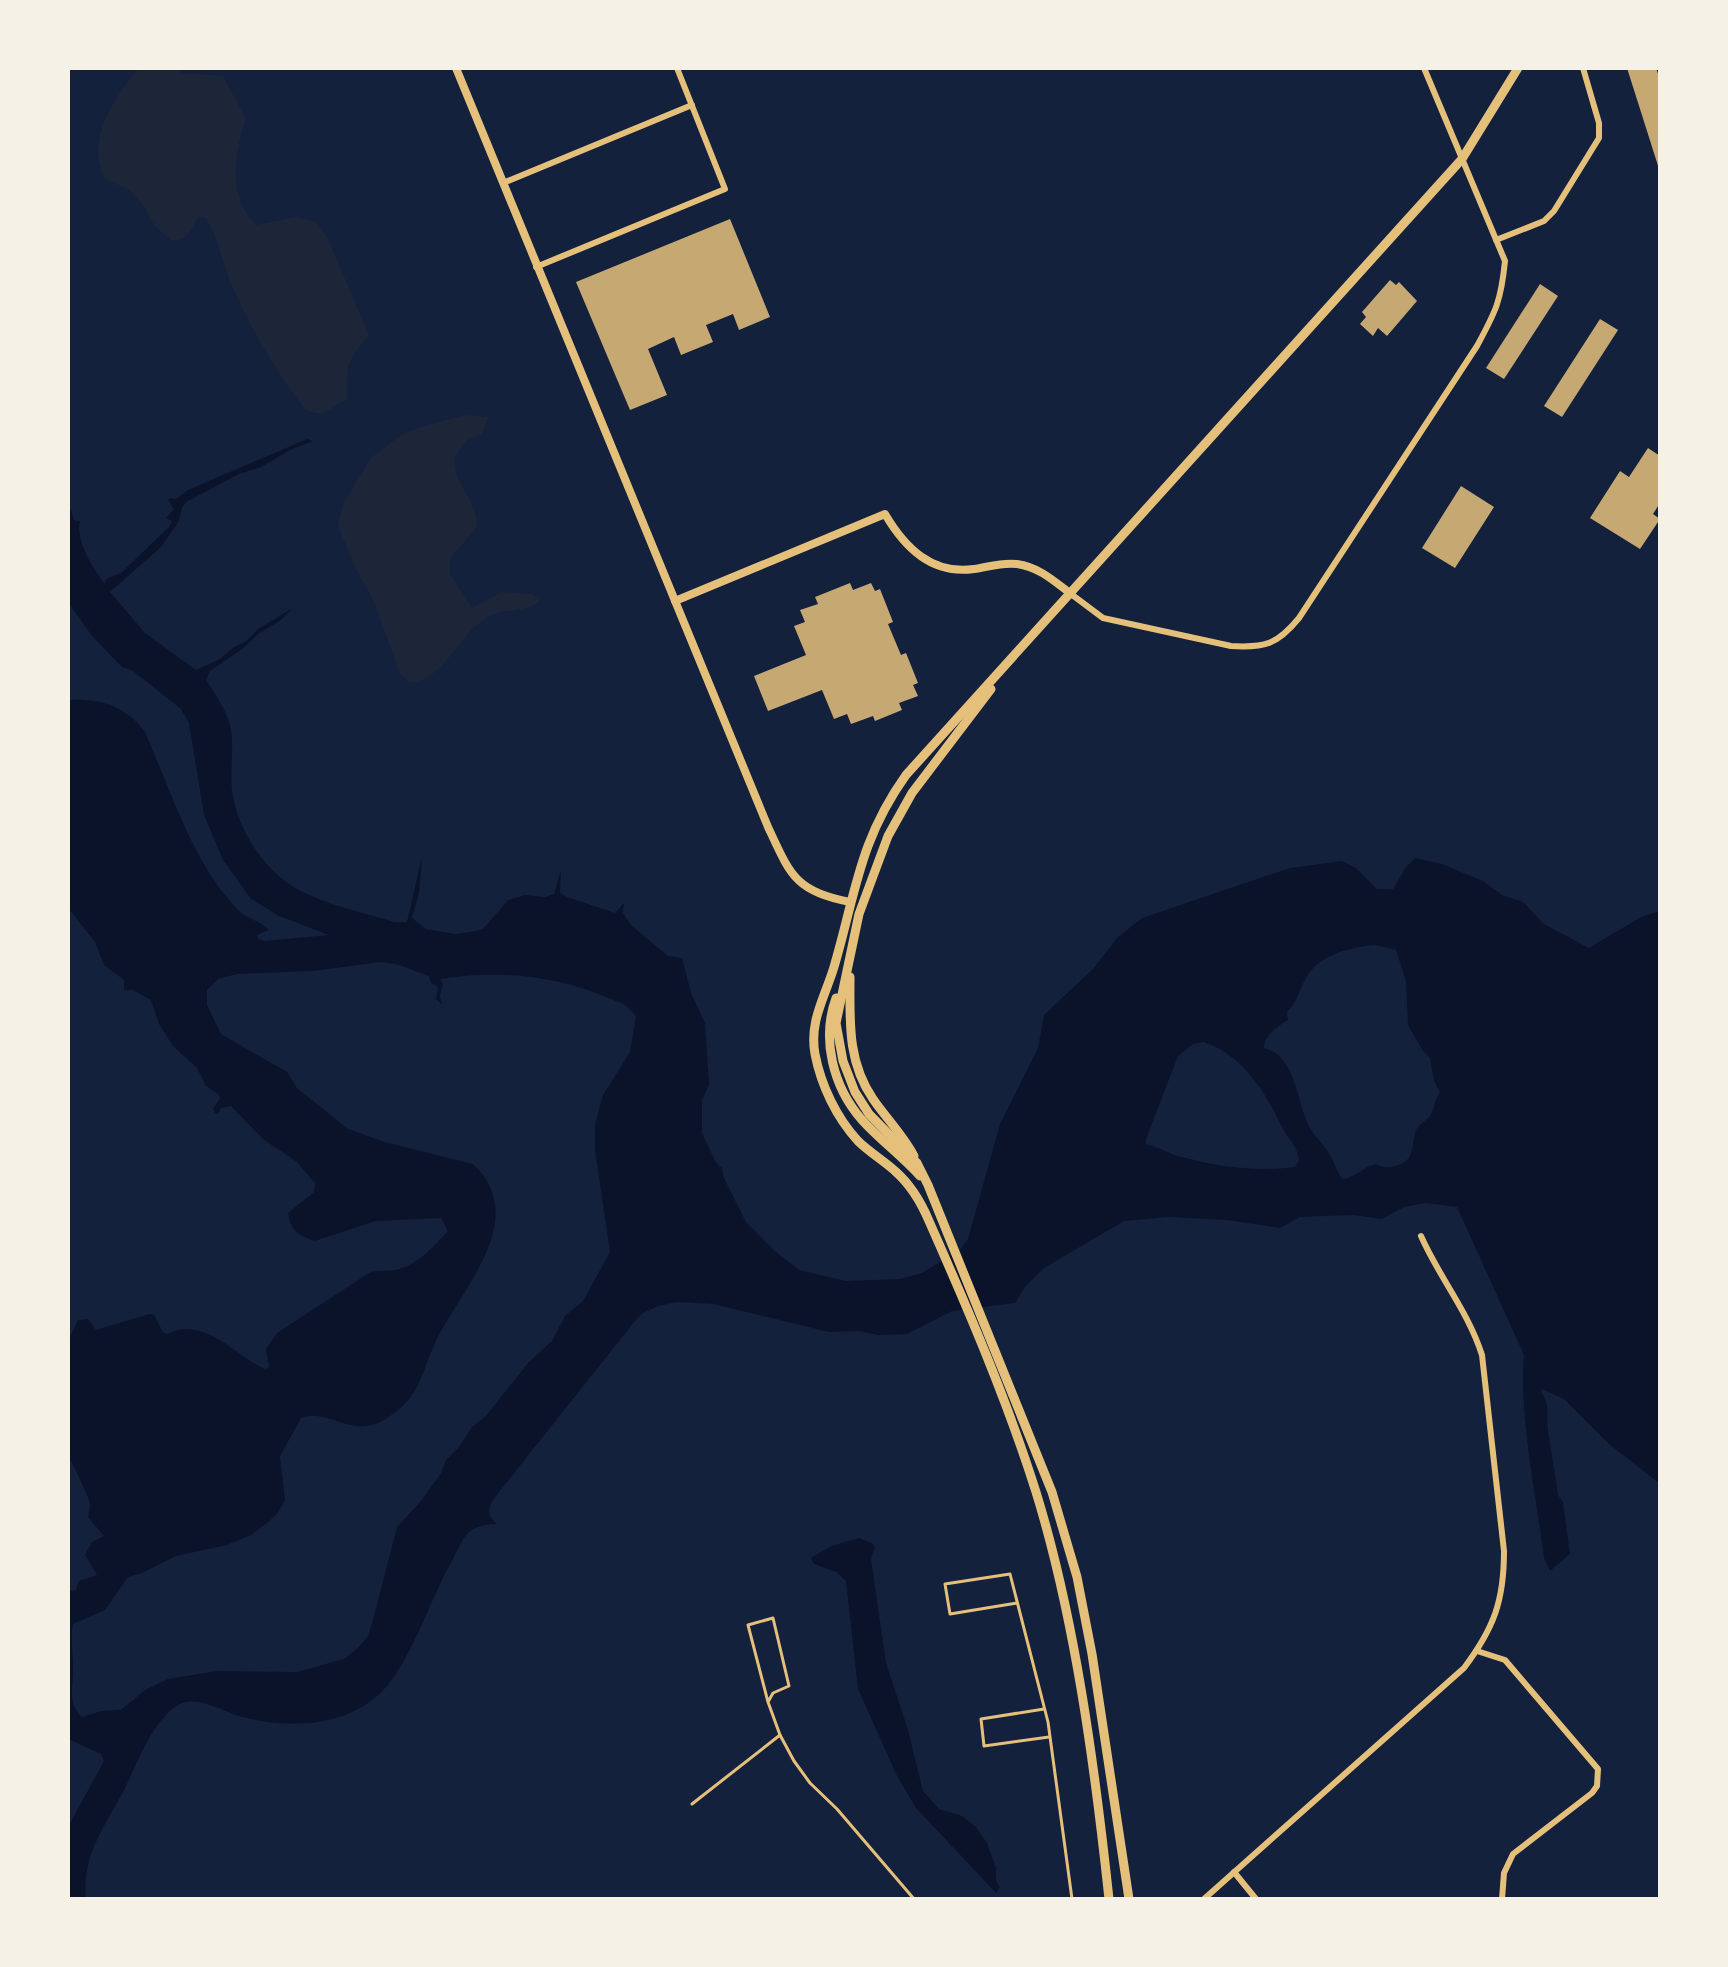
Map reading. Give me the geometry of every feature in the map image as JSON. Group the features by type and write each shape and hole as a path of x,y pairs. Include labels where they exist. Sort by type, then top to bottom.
{"main road":[{"path":"1109,1899 1080,1690 1062,1596 1036,1494 978,1338 918,1197 906,1181 869,1151 846,1127 829,1097 817,1064 814,1042 816,1016 833,968 864,851 890,798 928,750 1462,159 1518,68"},
{"path":"1004,669 899,814 859,914 836,1023 847,1074 855,1092 869,1114 917,1163 928,1185 1052,1492 1077,1577 1095,1668 1129,1899"},
{"path":"850,957 829,1016 828,1039 837,1078 864,1123 903,1156 928,1185"}],"street":[{"path":"456,68 787,868 809,890 850,902"},
{"path":"536,267 725,189 677,68"},
{"path":"675,601 885,514 899,538 916,555 934,565 954,570 1017,564 1041,571 1103,618 1231,646 1264,645 1287,632 1477,346 1498,308 1505,261 1424,68"},
{"path":"1496,240 1544,221 1554,211 1599,138 1599,123 1583,68"},
{"path":"503,183 692,105"},
{"path":"1204,1899 1464,1668 1477,1651 1498,1610 1504,1582 1504,1551 1482,1355 1473,1327 1433,1262 1421,1236"},
{"path":"1477,1651 1505,1660 1598,1769 1597,1786 1592,1793 1513,1854 1504,1873 1502,1899"},
{"path":"1234,1872 1256,1899"}],"lane":[{"path":"1017,1603 950,1614 945,1584 1010,1574 1050,1737 1072,1899"},
{"path":"768,1702 773,1693 789,1686 773,1618 748,1625 768,1702 780,1735 810,1783 837,1809 914,1899"},
{"path":"1044,1709 981,1719 984,1746 1050,1737"},
{"path":"692,1804 780,1735"}],"shaded area":[{"path":"139,68 177,68 181,73 223,76 246,119 238,146 236,174 237,188 247,214 256,225 295,217 317,222 329,241 369,335 349,364 347,399 322,414 306,411 266,351 233,288 206,218 198,217 189,233 172,241 154,225 144,206 129,190 104,178 98,148 105,119 120,92"},
{"path":"465,415 488,417 482,434 466,441 454,458 458,478 474,508 477,527 450,558 450,574 472,608 502,592 532,594 540,601 528,608 486,618 433,674 410,683 400,674 375,604 338,526 343,504 371,458 401,435"},
{"path":"307,439 313,441 188,501 161,547 110,592 145,633 196,670 220,659 258,629 293,608 210,671 206,680 229,722 234,803 260,857 292,886 315,897 395,922 407,922 422,856 419,893 412,918 426,929 455,934 483,929 508,900 525,895 545,897 554,894 561,870 560,893 567,897 615,913 624,903 623,913 631,925 668,956 682,958 691,993 705,1023 709,1085 702,1100 702,1133 715,1161 722,1168 746,1222 799,1270 846,1281 900,1279 922,1273 960,1250 968,1239 1000,1124 1038,1048 1044,1015 1093,969 1117,938 1142,918 1290,868 1342,861 1356,868 1377,889 1393,889 1415,858 1442,864 1483,881 1502,895 1523,902 1544,924 1589,948 1641,917 1660,911 1660,1484 1609,1444 1564,1399 1542,1389 1570,1554 1550,1571 1544,1558 1529,1456 1524,1405 1524,1355 1457,1207 1426,1203 1404,1207 1382,1219 1353,1215 1300,1217 1280,1228 1227,1220 1168,1217 1124,1221 1044,1268 1025,1287 1015,1303 952,1311 907,1334 829,1332 713,1304 677,1302 658,1306 635,1321 492,1501 490,1514 497,1524 478,1527 466,1536 444,1575 409,1652 388,1685 376,1697 346,1715 312,1723 259,1721 201,1703 178,1705 152,1733 101,1831 87,1869 86,1899 68,1899 68,1827 104,1761 101,1754 68,1739 68,1586 71,1591 76,1590 79,1581 97,1575 85,1555 92,1542 104,1536 88,1517 89,1500 68,1457 68,1342 78,1320 88,1319 96,1330 154,1315 167,1334 181,1329 206,1333 265,1369 269,1367 266,1349 277,1333 369,1273 395,1270 411,1264 448,1231 441,1218 376,1221 315,1241 296,1232 288,1213 314,1192 315,1183 297,1162 263,1139 231,1106 215,1113 213,1109 220,1098 218,1094 206,1086 197,1068 173,1046 159,1024 151,1000 133,990 124,990 124,980 104,965 95,942 68,908 68,700 91,700 121,710 145,732 184,826 208,871 238,910 269,930 257,935 258,939 329,935 279,916 251,899 223,860 204,815 189,723 181,709 133,671 122,667 92,636 68,602 68,502 74,520 80,521 80,537 86,554 105,584 106,579 121,573 169,527 172,521 166,518 174,509 168,500 176,499 188,490","holes":["1375,945 1396,950 1406,981 1408,1025 1430,1058 1434,1081 1440,1092 1430,1116 1416,1130 1412,1152 1407,1160 1390,1167 1376,1164 1343,1179 1309,1126 1289,1069 1275,1053 1264,1048 1272,1031 1288,1020 1287,1012 1318,964 1335,954","381,962 396,964 429,976 431,983 438,987 436,999 442,1005 440,996 443,984 440,979 483,975 524,976 586,990 629,1009 636,1017 630,1052 603,1095 595,1124 595,1150 610,1252 583,1301 565,1316 552,1341 528,1363 486,1416 472,1427 446,1460 441,1473 422,1500 397,1527 368,1636 358,1648 344,1659 297,1672 217,1671 168,1679 145,1690 121,1710 101,1711 82,1717 72,1698 73,1624 105,1610 128,1577 176,1556 227,1545 251,1535 267,1523 278,1513 285,1500 280,1456 301,1418 320,1416 350,1425 372,1425 384,1420 407,1402 439,1335 487,1251 494,1228 495,1206 489,1185 473,1164 385,1142 348,1129 297,1088 287,1072 221,1034 207,1005 207,990 218,979 237,974 313,971","1204,1042 1218,1048 1252,1077 1296,1150 1299,1160 1295,1167 1252,1169 1224,1166 1177,1156 1146,1144 1178,1056 1193,1044"]},
{"path":"859,1538 875,1547 871,1559 886,1663 908,1730 923,1791 939,1809 962,1816 976,1827 987,1843 996,1868 996,1881 1000,1887 996,1893 916,1808 897,1776 858,1689 846,1581 836,1572 814,1564 811,1558 831,1546"}],"building":[{"path":"1627,68 1656,68 1660,79 1660,172"},
{"path":"730,219 770,317 739,330 733,314 706,325 713,342 681,355 674,337 648,349 667,395 630,410 576,282"},
{"path":"1390,280 1396,285 1399,282 1417,301 1387,336 1378,328 1373,336 1360,324 1366,317 1362,312"},
{"path":"1540,284 1558,296 1504,379 1486,368"},
{"path":"1600,319 1618,330 1562,417 1544,406"},
{"path":"1648,448 1660,456 1660,503 1653,514 1660,519 1640,549 1590,518 1620,471 1629,477"},
{"path":"1461,486 1494,507 1455,568 1422,548"},
{"path":"850,583 853,590 871,583 875,591 880,589 893,622 888,624 901,655 906,653 918,683 913,685 918,696 899,703 902,710 875,721 873,716 851,724 847,714 834,719 822,690 768,711 754,676 806,655 794,626 805,622 800,610 818,604 815,597"}]}
